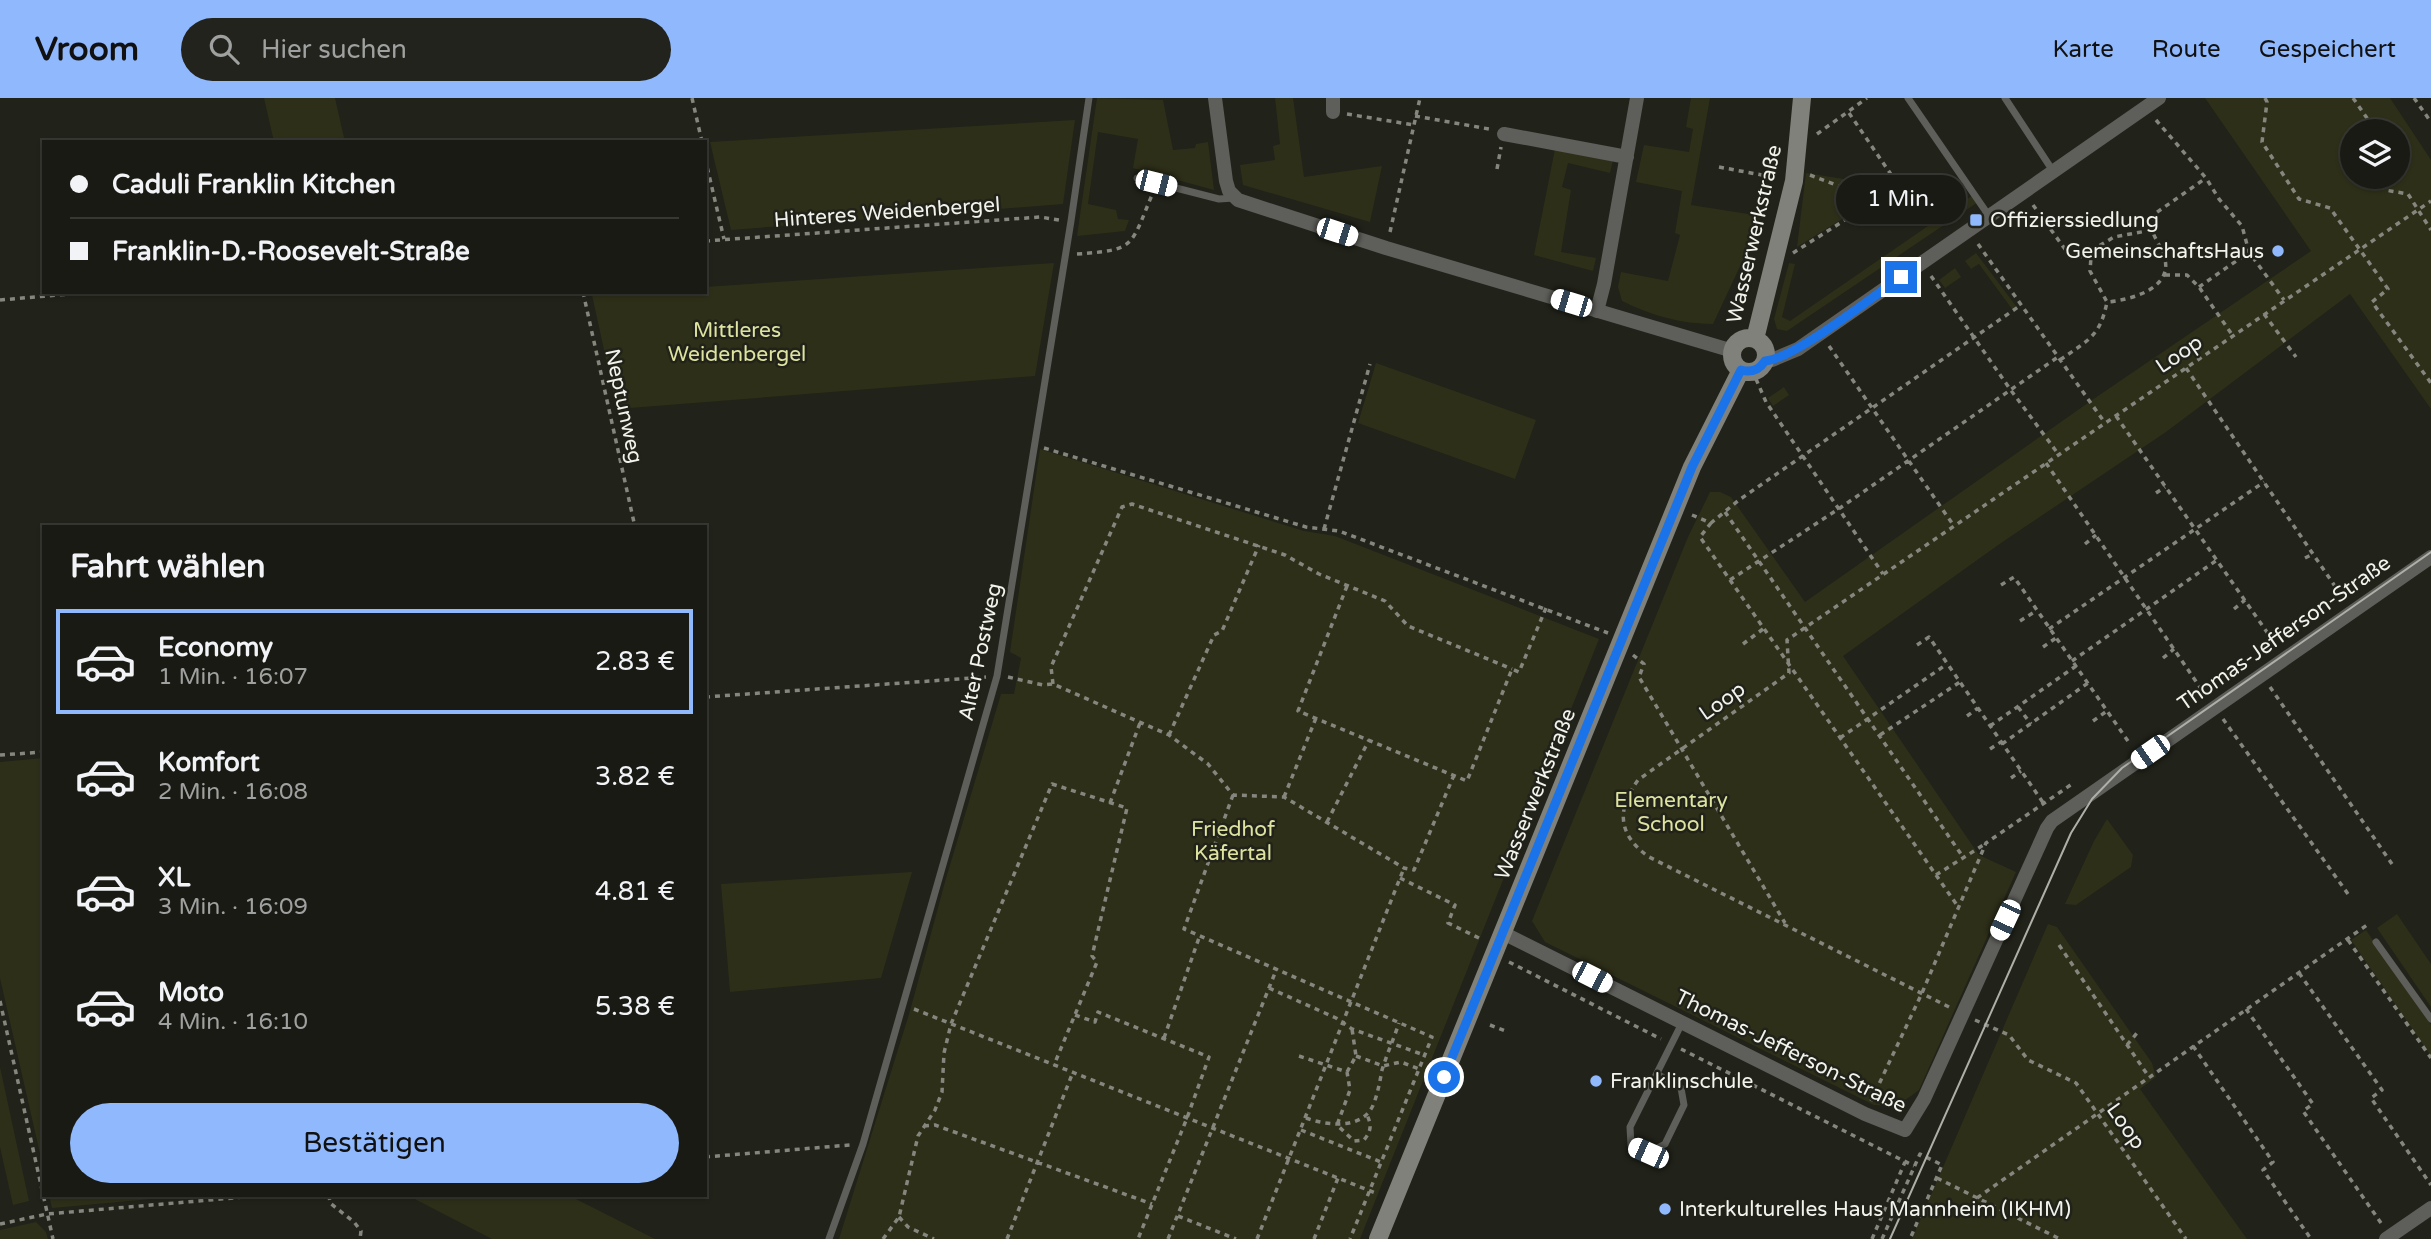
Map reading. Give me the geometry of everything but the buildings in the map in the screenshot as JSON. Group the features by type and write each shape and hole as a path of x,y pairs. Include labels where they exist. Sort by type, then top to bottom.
{"street":[{"path":"1216,98 1226,181 1235,198 1387,248 1732,351"},
{"path":"1597,310 1637,98"},
{"name":"Wasserwerkstraße","path":"1755,339 1795,175 1802,98"},
{"path":"1753,367 1764,348 1755,339 1745,338 1737,343 1732,351 1734,362 1753,367 1798,349 2159,98"},
{"path":"1504,134 1627,157"},
{"name":"Wasserwerkstraße","path":"1378,1239 1692,467 1753,367"},
{"name":"Thomas-Jefferson-Straße","path":"1499,945 1682,1023 1865,1114 1905,1130 1924,1099 2052,821 2431,557"},
{"path":"2388,1237 2431,1208"}],"lane":[{"name":"Alter Postweg","path":"829,1239 863,1144 998,676 1089,98"},
{"path":"1908,98 1989,216"},
{"path":"2005,98 2053,171"},
{"path":"1137,178 1219,199 1235,198"},
{"path":"2376,942 2431,1019"},
{"path":"1657,1074 1681,1088 1684,1105 1665,1144 1648,1153 1631,1145 1630,1128 1682,1023"}],"path":[{"path":"692,98 702,140"},
{"path":"1387,248 1420,98"},
{"path":"1799,135 1812,138 1867,98"},
{"path":"2264,98 2267,102 2262,142 2300,200 2330,208 2388,289 2372,302 2431,383"},
{"path":"2353,98 2368,119"},
{"path":"2414,98 2431,122"},
{"path":"1333,105 1414,125"},
{"path":"2146,107 2206,178 2219,199 2242,226 2249,252 2284,301"},
{"path":"1849,113 1914,208"},
{"path":"1415,116 1495,130 1504,134 1497,169"},
{"path":"707,167 724,239"},
{"path":"1719,167 1795,175 1861,195 1870,204"},
{"path":"2107,302 2120,301 2143,293 2161,282 2165,275 2165,257 2152,230 2153,215 2206,178"},
{"path":"1066,254 1110,252 1126,246 1135,235 1156,183"},
{"path":"1774,266 1900,185"},
{"path":"2384,189 2408,194 2431,230"},
{"path":"2024,192 2070,256 2091,257"},
{"name":"Loop","path":"2186,1239 2076,1083 2028,1060 2009,1035 1649,857 1629,838 1623,815 1626,795 1638,780 1789,673 1787,640 2431,201"},
{"name":"Hinteres Weidenbergel","path":"707,241 1040,217 1071,221"},
{"path":"1968,230 2105,423"},
{"path":"1730,580 1840,508 2010,389 2097,333 2107,302 2090,271 2092,250 2113,237 2152,230"},
{"path":"2199,287 2249,252"},
{"path":"1922,262 2059,455"},
{"path":"2165,275 2187,275 2199,287 2233,336"},
{"path":"0,300 70,294"},
{"name":"Neptunweg","path":"583,294 635,525"},
{"path":"1959,908 1700,537 1711,523 1725,512 2021,305"},
{"path":"2264,314 2296,357"},
{"path":"1820,333 1954,526"},
{"path":"1324,529 1370,364"},
{"path":"1753,367 1766,402 1884,575"},
{"path":"2186,368 2353,612"},
{"path":"2116,415 2285,658"},
{"path":"2228,443 2235,441"},
{"path":"1034,445 1306,527 1339,531 1546,608 1622,642 1644,664 1639,677 1786,925"},
{"path":"2046,463 2214,707 2348,894"},
{"path":"2049,629 2264,482"},
{"path":"2156,494 2165,487"},
{"path":"1054,684 1051,667 1122,507 1132,504 1285,555 1319,575 1385,601 1408,626 1519,672 1546,608"},
{"path":"1676,509 1711,523"},
{"path":"1725,512 1963,857"},
{"path":"2085,544 2096,535"},
{"path":"1170,735 1214,635 1222,631 1259,545"},
{"path":"2305,558 2313,554"},
{"path":"2072,660 2217,560"},
{"path":"2001,585 2014,577 2130,744"},
{"path":"1347,586 1298,711 1467,780 1511,669"},
{"path":"2234,609 2245,600"},
{"path":"2020,621 2037,610"},
{"path":"1743,644 1763,629"},
{"path":"1917,645 1929,637 2044,804"},
{"path":"2043,647 2056,638"},
{"path":"2163,658 2174,649"},
{"path":"1840,738 1947,664"},
{"path":"1990,726 2076,666"},
{"path":"2261,675 2392,863"},
{"path":"707,697 998,676 1043,685 1054,684 1170,735 1208,764 1233,794 1284,797 1404,869 1414,870 1454,775"},
{"path":"1879,735 1960,682"},
{"path":"1990,749 2031,724 2088,683"},
{"path":"2018,707 2031,724"},
{"path":"1967,716 1978,708"},
{"path":"2093,720 2107,711"},
{"path":"1284,797 1316,718"},
{"path":"1110,803 1140,723"},
{"path":"1327,822 1369,740"},
{"path":"0,755 42,752"},
{"path":"2011,778 2021,771"},
{"path":"883,1239 899,1217 918,1136 935,1110 942,1092 944,1053 951,1024 1052,784 1126,808 1091,956 1097,962 1054,1065"},
{"path":"1936,875 2072,784"},
{"path":"1233,794 1184,929 1432,1037 1350,1239"},
{"path":"1873,1099 1986,843"},
{"path":"1257,1239 1404,869"},
{"path":"1400,878 1455,905 1448,923 1499,945 1672,1044 1914,1167"},
{"path":"1977,1198 2367,925"},
{"path":"1164,1038 1200,935"},
{"path":"2348,939 2431,1058"},
{"path":"2059,945 2149,1077"},
{"path":"1168,1239 1277,968"},
{"path":"2299,973 2382,1090 2371,1098 2431,1185"},
{"path":"1269,988 1352,1029 1424,1055"},
{"path":"0,1001 42,1190"},
{"path":"904,1005 1393,1200"},
{"path":"2246,1009 2313,1104 2303,1111 2388,1237"},
{"path":"1075,1016 1095,1022 1098,1012 1209,1057 1138,1239"},
{"path":"1306,1118 1326,1125 1338,1125 1367,1115 1374,1104 1383,1066 1399,1023"},
{"path":"1490,1025 1508,1032"},
{"path":"1338,1125 1350,1090 1347,1072 1356,1056 1352,1029"},
{"path":"2127,1045 2137,1033"},
{"path":"2193,1046 2273,1162 2263,1170 2311,1239"},
{"path":"1299,1056 1347,1072"},
{"path":"1356,1056 1383,1066 1401,1062 1419,1069"},
{"path":"1007,1239 1073,1072"},
{"path":"1338,1125 1354,1141 1364,1140 1370,1133 1371,1124 1367,1115"},
{"path":"924,1126 934,1125 1152,1204"},
{"path":"1301,1130 1381,1162"},
{"path":"707,1157 863,1144"},
{"path":"1882,1239 1920,1154 1942,1165 1910,1239"},
{"path":"1872,1239 1905,1162"},
{"path":"1314,1239 1338,1178"},
{"path":"1937,1178 2060,1239"},
{"path":"43,1197 53,1239"},
{"path":"0,1224 47,1213 243,1197"},
{"path":"329,1197 330,1203 361,1231 360,1239"},
{"path":"1178,1216 1236,1239"},
{"path":"899,1217 908,1227 934,1239"}],"green space":[{"path":"264,98 335,98 345,140 274,140"},
{"path":"1097,98 1163,100 1173,150 1195,148 1196,144 1208,142 1214,190 1133,168 1138,139 1098,132 1088,204 1116,210 1118,219 1129,220 1125,231 1077,236"},
{"path":"1275,98 1293,98 1304,177 1382,166 1370,222 1243,185 1240,165 1275,160 1273,146 1280,144"},
{"path":"1691,98 1710,98 1691,205 1761,216 1713,324 1666,318 1644,310 1622,301 1618,287 1621,272 1668,281 1680,235 1675,233 1682,191 1636,182 1644,145 1689,152 1693,129 1686,127"},
{"name":"Elementary School","path":"2205,98 2390,98 2404,119 2340,119 2340,189 2410,189 2410,128 2431,160 2431,409 2350,294 2166,432 2001,543 1843,656 1979,855 2016,872 1919,1090 1898,1103 1874,1105 1545,942 1532,921 1688,537 1710,492 1720,492 1731,497 1805,602 2095,398 2311,251"},
{"path":"1075,120 1063,204 731,230 710,142"},
{"path":"1555,149 1613,160 1610,173 1568,163 1562,187 1571,190 1561,252 1596,258 1593,271 1534,255"},
{"path":"1806,173 1894,187 1797,247"},
{"path":"1973,195 1978,202 1787,331 1777,329 1774,319 1789,263 1795,264 1782,317 1790,321"},
{"path":"1976,253 2016,306 2012,309 1979,264 1971,269 1965,261"},
{"name":"Mittleres Weidenbergel","path":"1054,263 1035,376 617,409 592,295 707,294 707,287"},
{"path":"1955,268 1961,277 1945,288 1939,280"},
{"path":"1376,363 1536,420 1515,479 1358,423"},
{"path":"1784,387 1789,395 1773,406 1768,398"},
{"name":"Friedhof Käfertal","path":"1040,449 1304,531 1335,536 1599,639 1360,1239 839,1239 910,1011 1001,694 1014,694 1021,658 1010,652"},
{"path":"42,758 42,1162 0,978 0,762"},
{"path":"2107,819 2133,855 2131,867 2076,905 2065,904 2094,841"},
{"path":"912,872 881,978 730,992 721,884"},
{"path":"2397,914 2431,964 2431,1007 2377,928"},
{"path":"2048,924 2057,927 2152,1063 2156,1077 2140,1089 2247,1239 1912,1239"},
{"path":"2366,930 2431,1025 2431,1056 2351,940"},
{"path":"0,1067 29,1201 13,1205 0,1147"},
{"path":"49,1197 174,1197 52,1208"},
{"path":"411,1197 572,1197 655,1239 492,1239"},
{"path":"36,1222 46,1232 48,1239 0,1239 0,1230"}],"tram line":[{"path":"1890,1239 2071,833 2092,799 2122,768 2431,552"}],"place":[{"name":"Offizierssiedlung","path":"1976,220"},
{"name":"GemeinschaftsHaus","path":"2278,251"},
{"name":"Franklinschule","path":"1596,1081"},
{"name":"Interkulturelles Haus Mannheim (IKHM)","path":"1665,1209"}],"route":[{"path":"1444,1077 1692,467 1741,370 1747,372 1758,369 1765,361 1798,349 1901,277"}]}
